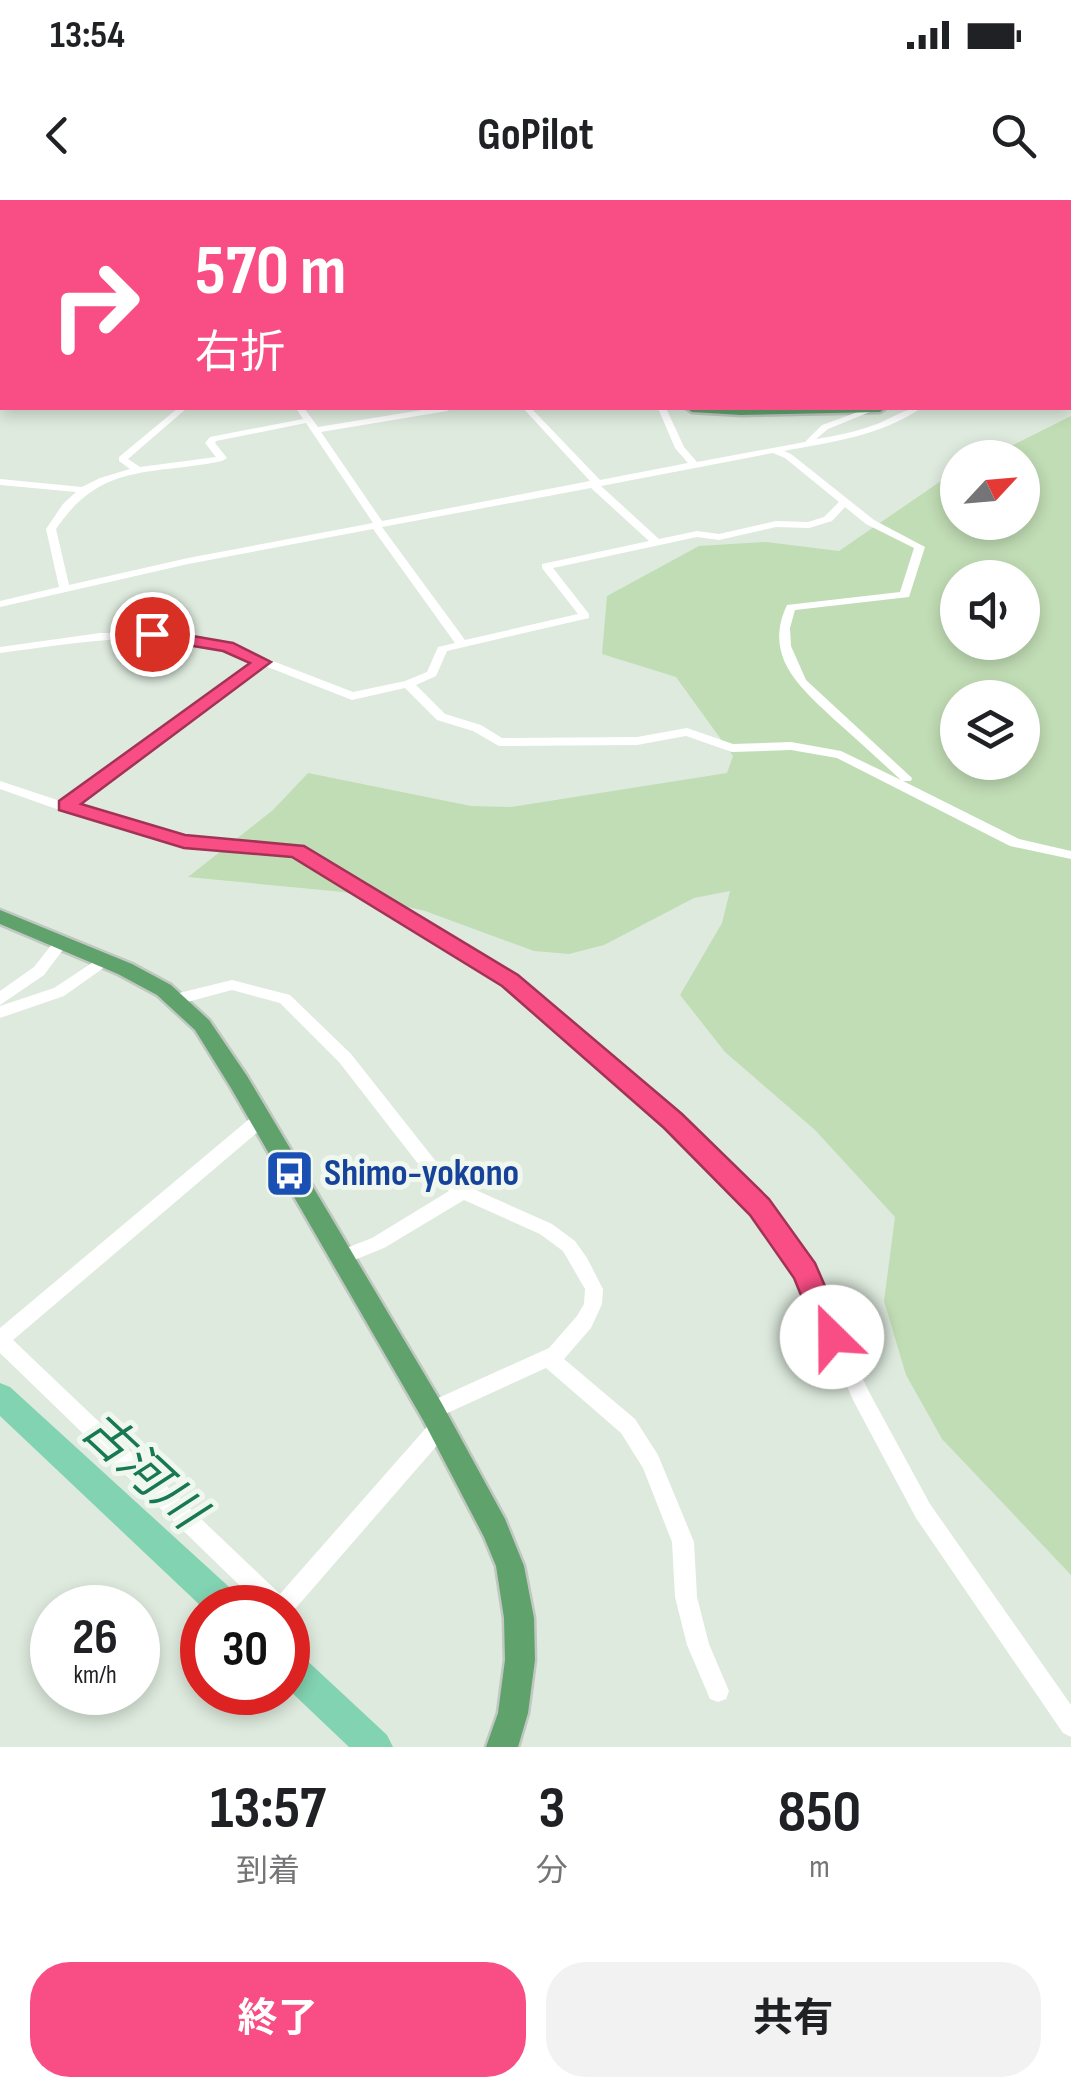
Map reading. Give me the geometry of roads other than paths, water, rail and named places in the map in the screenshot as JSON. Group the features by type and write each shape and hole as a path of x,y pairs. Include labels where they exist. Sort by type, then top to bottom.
{"main road":[{"path":"725,410 786,410"},
{"path":"0,917 104,960 176,999 202,1025 260,1120 436,1419 495,1529 510,1566 520,1660 513,1713 502,1747"}],"street":[{"path":"136,469 122,459 181,410"},
{"path":"301,410 462,644"},
{"path":"0,482 81,490 136,469 219,460 222,458 210,443 213,439 430,410"},
{"path":"529,410 594,483 656,542"},
{"path":"663,410 680,448 694,464"},
{"path":"809,441 825,427 871,410"},
{"path":"0,604 188,561 871,431 912,410"},
{"path":"772,450 788,456 887,534 920,548 905,595 791,607 781,636 800,682 928,798"},
{"path":"65,590 51,529 81,490"},
{"path":"0,650 100,636 152,634 227,647 352,696 408,684 432,674 442,650 585,616 546,566 697,534 742,535 776,524 809,525 828,519 844,502"},
{"path":"66,806 262,662"},
{"path":"408,684 441,717 477,728 499,742 636,741 687,732 732,748 809,748 867,765 1015,843 1071,855"},
{"path":"0,784 184,842 279,847 322,863 510,980 673,1121 759,1207 805,1272 861,1396 923,1511 1071,1725"},
{"path":"1,1006 61,943"},
{"path":"1,1006 60,992 104,960"},
{"path":"176,999 232,985 285,999 345,1058 432,1169 464,1192 546,1229 569,1246 594,1289 593,1304 584,1322 550,1358 436,1419 299,1585"},
{"path":"256,1585 0,1340 260,1120"},
{"path":"342,1257 378,1242 464,1192"},
{"path":"550,1358 628,1426 651,1462 683,1542 686,1598 698,1645 718,1692"}],"waterway":[{"name":"古河川","path":"0,1397 202,1585"},
{"name":"古河川","path":"310,1686 375,1747"}],"place":[{"name":"Shimo-yokono","path":"289,1173"}]}
